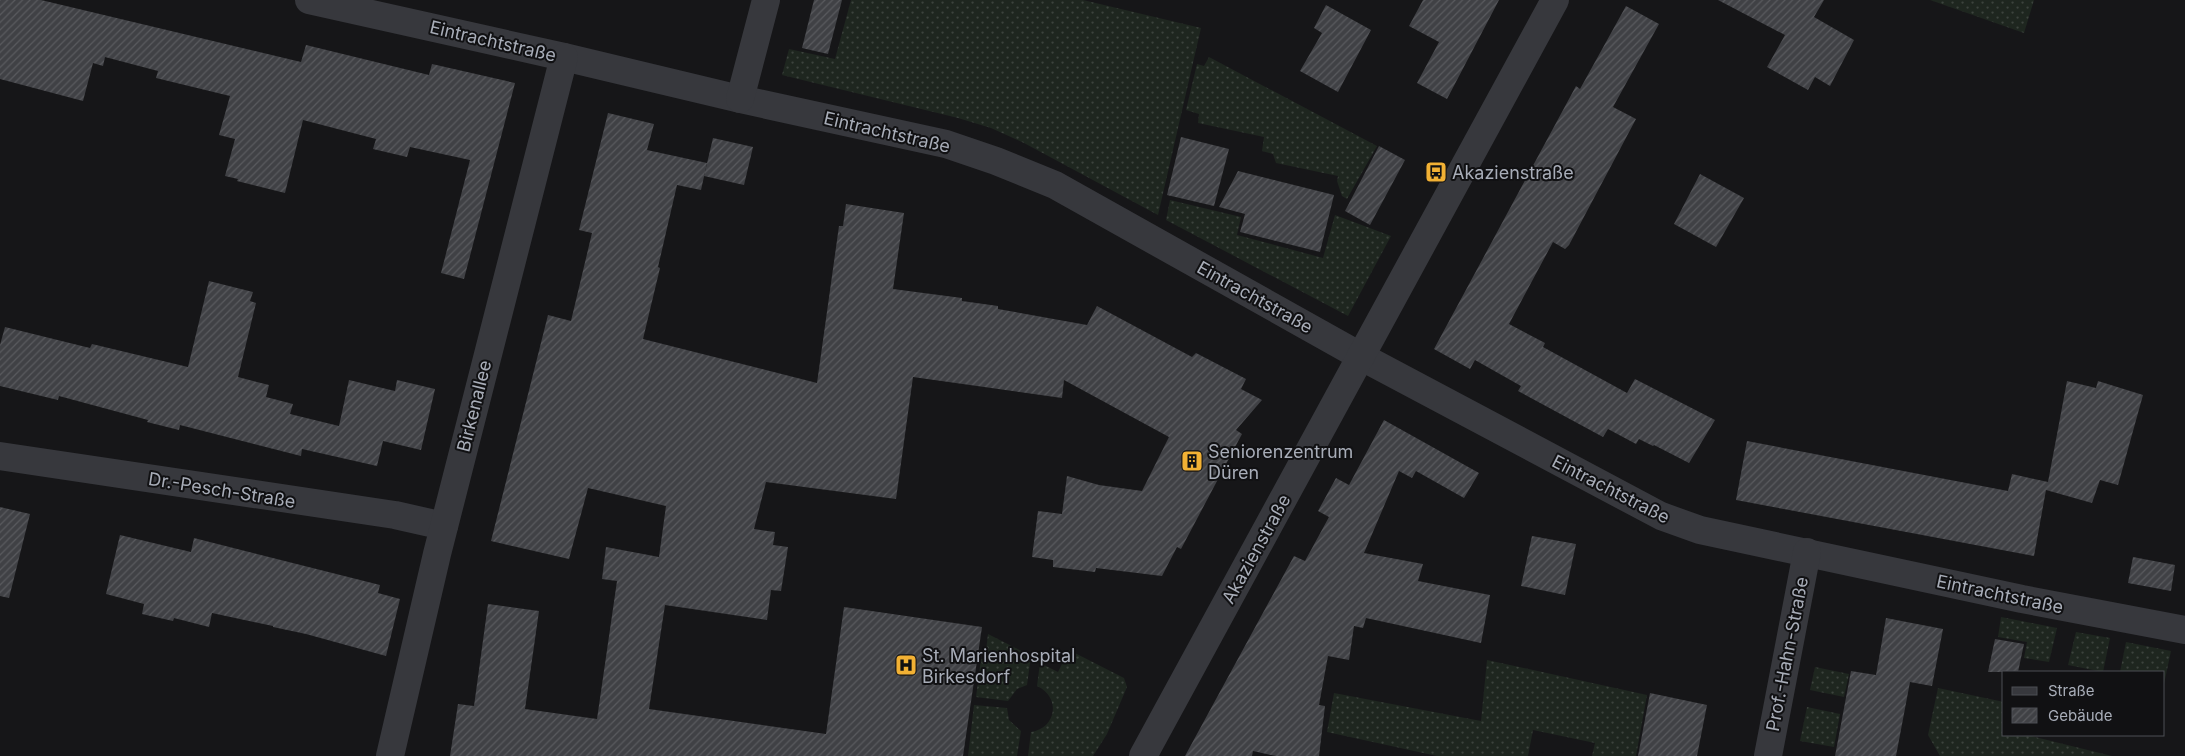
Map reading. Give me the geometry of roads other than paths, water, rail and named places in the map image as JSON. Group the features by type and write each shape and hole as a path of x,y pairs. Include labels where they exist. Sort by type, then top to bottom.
{"street":[{"name":"Eintrachtstraße","path":"309,0 564,57 740,99 946,144 1038,178 1063,190 1362,357 1661,516 1700,530 2022,599 2185,630"},
{"path":"740,99 766,0"},
{"name":"Akazienstraße","path":"1143,756 1556,0"},
{"name":"Birkenallee","path":"390,756 444,526 564,57"},
{"name":"Dr.-Pesch-Straße","path":"0,456 394,516 444,526"},
{"name":"Prof.-Hahn-Straße","path":"1768,756 1807,552"}],"place":[{"name":"Akazienstraße","path":"1436,172"},
{"name":"Seniorenzentrum Düren","path":"1192,461"},
{"name":"St. Marienhospital Birkesdorf","path":"906,665"}]}
